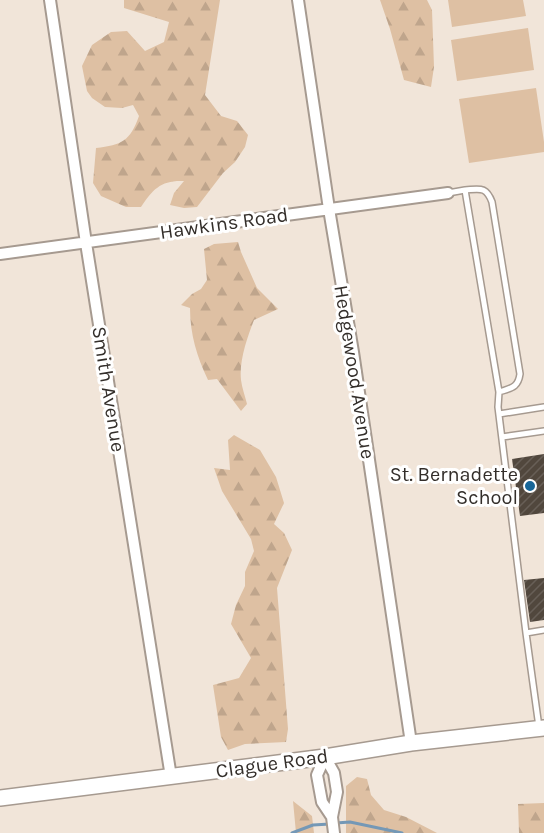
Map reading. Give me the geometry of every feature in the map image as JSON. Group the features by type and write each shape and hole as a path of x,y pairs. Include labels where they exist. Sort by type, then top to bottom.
{"main road":[{"name":"Clague Road","path":"0,798 326,757 411,743 542,729"}],"street":[{"name":"Smith Avenue","path":"50,0 86,243 171,777"},
{"name":"Hedgewood Avenue","path":"298,0 411,743"},
{"name":"Hawkins Road","path":"0,254 448,193"},
{"path":"326,757 317,775 322,802 332,817"},
{"path":"326,757 334,773 337,792 332,817 334,831"}],"lane":[{"path":"465,190 499,392 498,407 526,633 542,729"},
{"path":"448,193 484,190 489,194 492,202 520,374 519,382 515,386 499,392"},
{"path":"499,414 544,408"},
{"path":"502,437 544,431"},
{"path":"526,633 544,630"}],"green space":[{"path":"124,0 220,0 205,95 221,116 237,121 248,135 245,147 235,162 223,173 197,207 184,208 170,205 174,193 184,181 169,182 158,187 141,207 126,207 101,196 93,183 96,148 124,140 132,131 139,116 133,105 122,108 105,107 92,98 87,91 82,66 92,45 111,32 127,31 145,51 164,42 169,22 124,8"},
{"path":"380,0 427,0 432,10 434,67 431,87 404,80"},
{"path":"448,0 523,0 526,16 452,27"},
{"path":"528,28 534,70 457,81 451,40"},
{"path":"536,88 544,152 469,163 459,99"},
{"path":"238,242 257,288 278,309 254,320 251,327 241,365 241,380 247,404 241,411 217,379 208,380 195,345 190,308 181,305 201,289 207,280 204,249 214,244"},
{"path":"234,435 260,450 276,477 284,503 274,524 284,533 292,550 277,588 288,729 286,742 245,744 228,750 221,737 213,685 239,678 251,658 231,624 236,605 245,586 245,572 254,551 251,539 222,491 214,468 230,470 228,440"},
{"path":"357,777 367,779 371,795 384,810 406,817 437,833 346,833 346,786"},
{"path":"293,801 312,816 314,833 296,833"},
{"path":"544,803 544,833 519,833 518,804"}],"building":[{"name":"St. Bernadette School","path":"544,454 544,513 520,516 512,459"},
{"path":"544,578 544,620 530,622 524,580"}],"waterway":[{"path":"336,823 350,822 402,833"},
{"path":"292,833 313,825 330,824"}],"place":[{"name":"St. Bernadette School","path":"530,486"}]}
